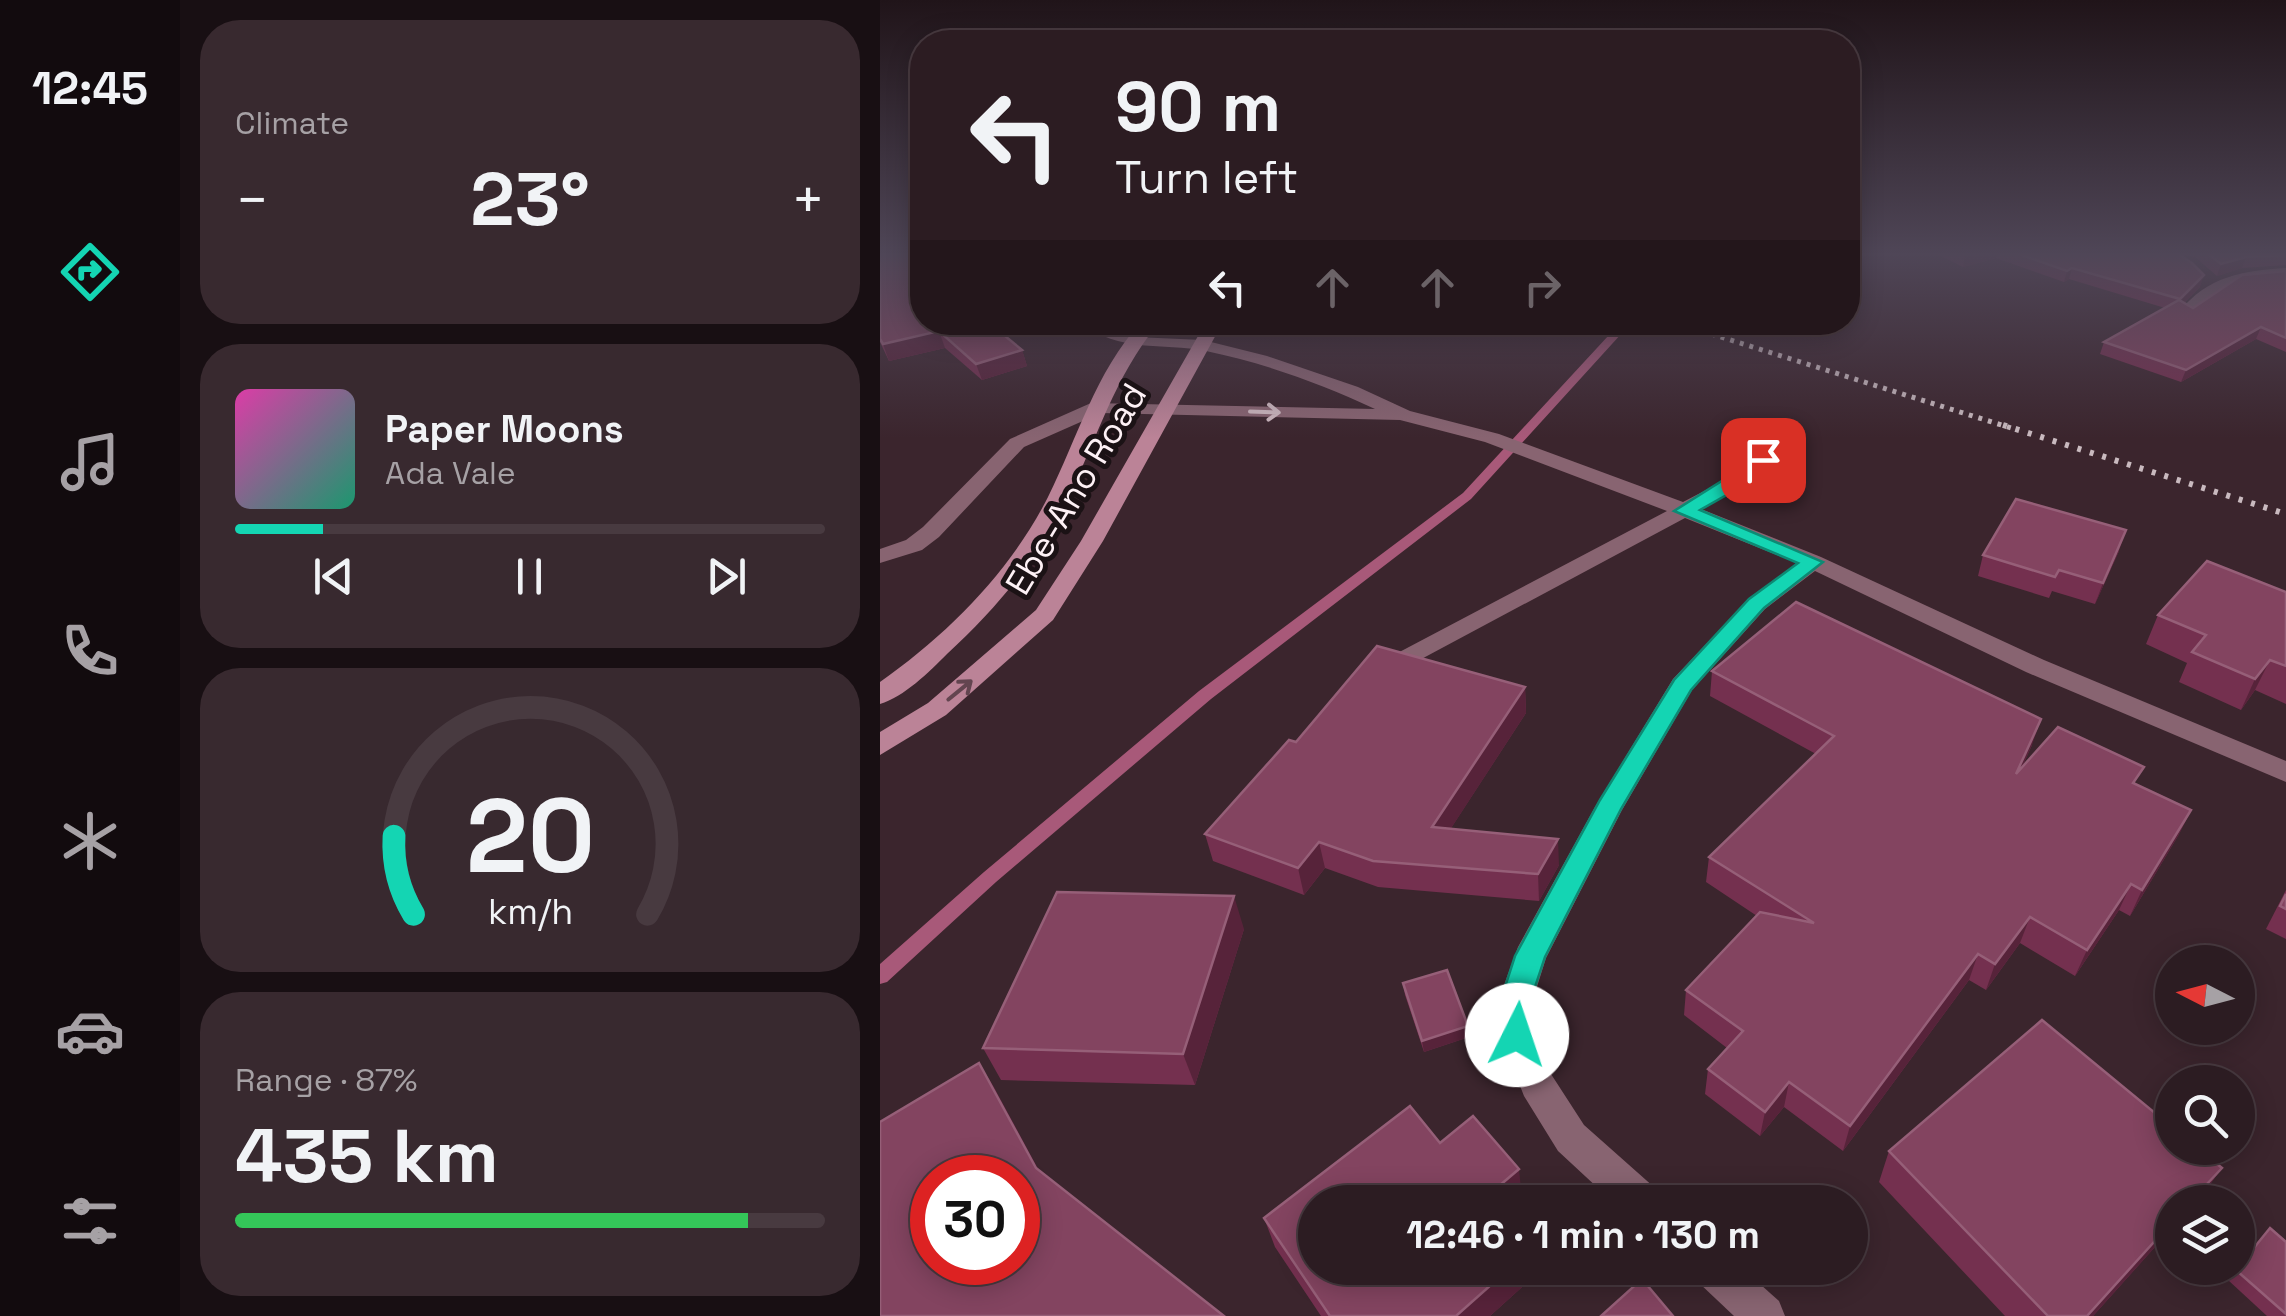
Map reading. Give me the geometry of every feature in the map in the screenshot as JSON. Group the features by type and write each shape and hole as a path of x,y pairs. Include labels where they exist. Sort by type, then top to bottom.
{"main road":[{"name":"Ebe-Ano Road","path":"880,695 942,646 1032,544 1098,406 1139,335"},
{"name":"Ebe-Ano Road","path":"880,745 937,708 1044,615 1209,335"}],"street":[{"path":"1117,335 1132,342 1203,346 1261,360 1334,385 1403,415 1492,438 1589,472 1813,562 2036,666 2286,772"},
{"path":"880,556 914,544 931,532 1017,442 1098,406 1403,415"},
{"path":"1399,663 1740,480 1786,440"},
{"path":"1622,1185 1571,1138 1537,1084 1517,1035 1518,993 1530,956 1682,685 1757,604 1813,562"},
{"path":"1730,1285 1764,1316"}],"building":[{"path":"880,315 910,315 910,335 922,335 883,344"},
{"path":"2151,315 2286,315 2286,338 2261,327 2186,370 2104,342"},
{"path":"943,335 1004,335 1022,350 976,364"},
{"path":"2016,499 2126,530 2103,583 2059,570 2055,577 1983,555"},
{"path":"2207,561 2286,592 2286,666 2270,660 2255,679 2192,652 2206,635 2158,615"},
{"path":"1796,602 2041,719 2016,774 2058,727 2144,767 2133,783 2191,810 2142,890 2131,884 2087,950 2030,917 1995,964 1978,954 1850,1126 1789,1082 1765,1112 1708,1069 1743,1031 1686,990 1760,912 1814,923 1709,857 1834,736 1712,671"},
{"path":"1377,646 1525,687 1432,827 1558,839 1538,874 1373,861 1319,842 1298,868 1205,834 1289,740 1296,742"},
{"path":"1057,892 1234,896 1183,1054 983,1048"},
{"path":"1447,970 1468,1026 1422,1041 1403,983"},
{"path":"2042,1020 2155,1113 2155,1165 2222,1168 2206,1185 2155,1185 2155,1241 2087,1316 2048,1316 1889,1151"},
{"path":"979,1063 1029,1155 910,1155 910,1285 1040,1285 1040,1171 1224,1316 880,1316 880,1122"},
{"path":"1410,1106 1440,1143 1473,1116 1519,1169 1500,1185 1307,1185"},
{"path":"1298,1192 1298,1268 1264,1218"},
{"path":"2270,1228 2286,1242 2286,1314 2253,1285 2255,1247"},
{"path":"1309,1285 1491,1285 1456,1316 1330,1316"},
{"path":"1635,1285 1647,1285 1673,1316 1601,1316"}],"waterway":[{"path":"880,976 1205,695 1467,496 1615,335"}],"railway":[{"path":"1714,335 2011,428"},
{"path":"2003,425 2286,514"}],"route":[{"path":"1517,1035 1518,993 1530,956 1610,807 1682,685 1757,604 1813,562 1684,511 1740,480 1763,460"}]}
